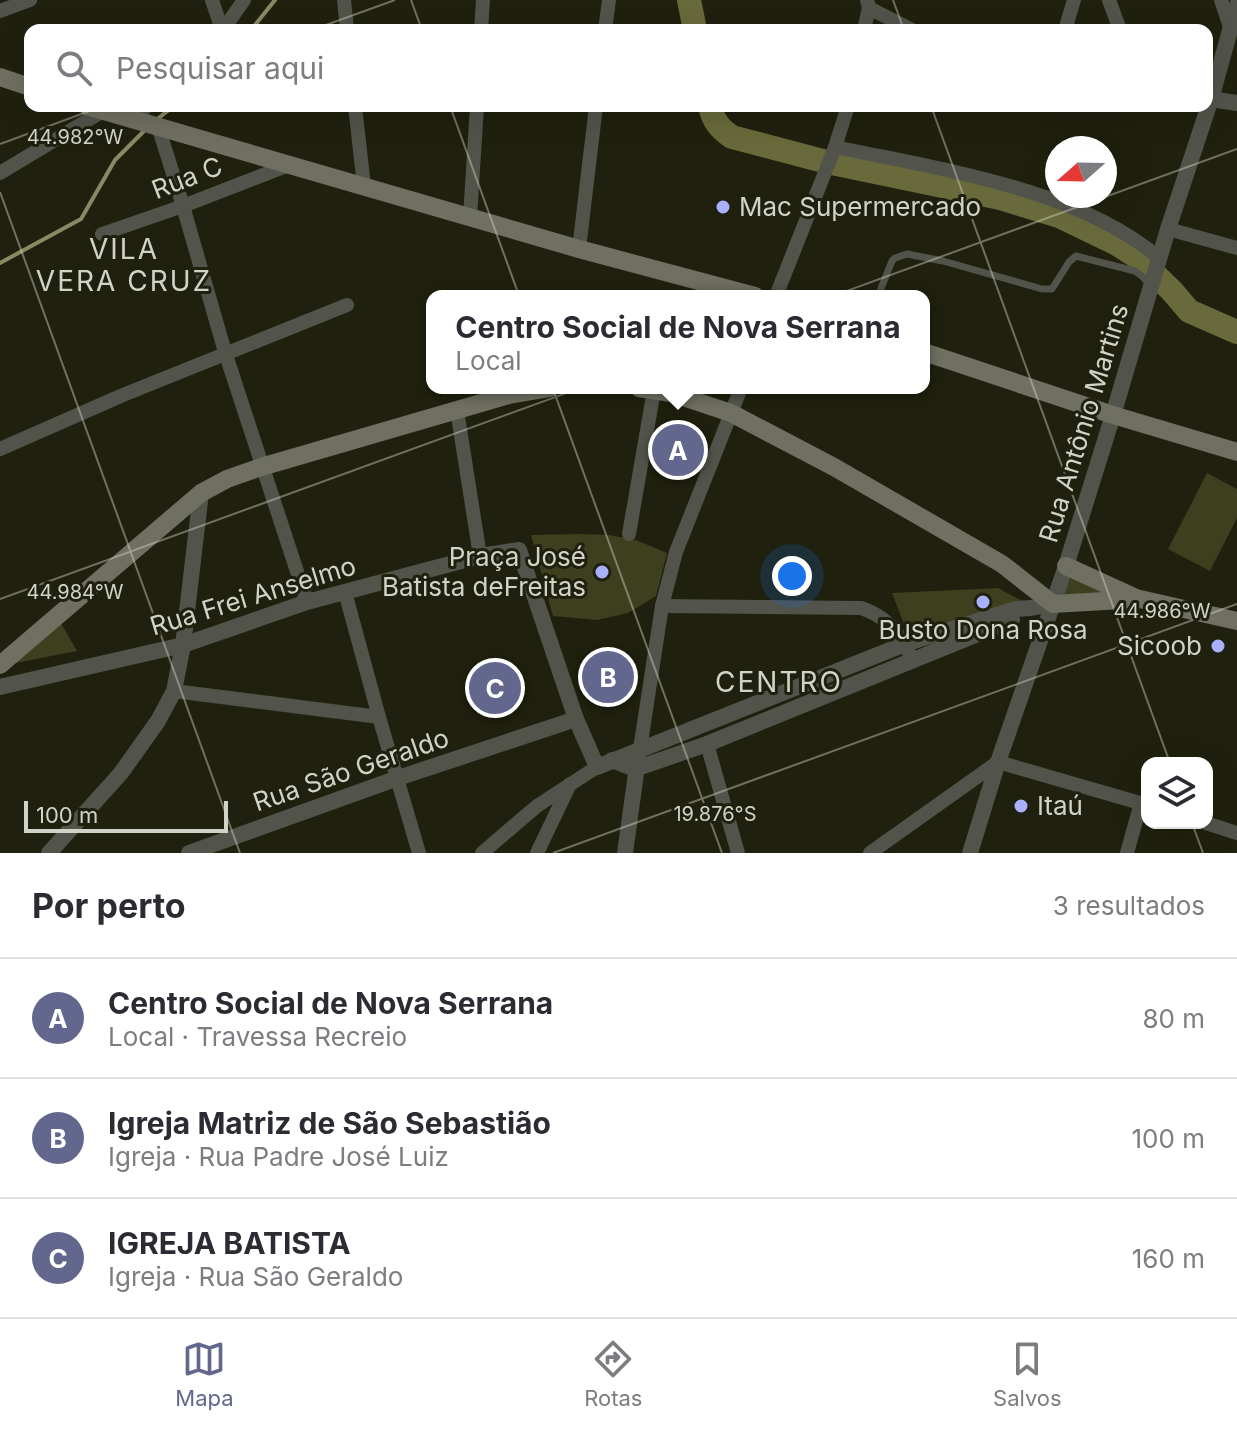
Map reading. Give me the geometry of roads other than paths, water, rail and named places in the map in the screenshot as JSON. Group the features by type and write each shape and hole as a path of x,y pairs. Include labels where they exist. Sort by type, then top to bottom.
{"main road":[{"path":"0,77 24,85"},
{"path":"116,112 138,115 158,126 579,249 733,290"},
{"path":"930,354 1113,415 1237,452"},
{"path":"0,665 201,493 227,479 515,394"},
{"path":"674,394 731,413 834,467 1002,564 1053,604 1140,599"},
{"path":"1066,566 1140,599 1237,621"}],"street":[{"path":"0,11 30,0"},
{"path":"212,0 221,24"},
{"path":"227,24 244,0"},
{"path":"346,24 344,3 360,0"},
{"path":"481,24 483,0"},
{"path":"606,24 609,0"},
{"path":"1067,24 1074,0"},
{"path":"1109,0 1118,24"},
{"path":"1221,0 1230,27"},
{"path":"865,24 868,4 902,24"},
{"name":"Rua Antônio Martins","path":"1213,86 1237,5"},
{"path":"1213,100 1237,103"},
{"path":"0,173 91,112"},
{"path":"356,112 364,186"},
{"path":"470,217 477,112"},
{"path":"579,249 595,112"},
{"path":"778,290 833,151 845,112"},
{"name":"Rua Antônio Martins","path":"970,853 1066,566 1205,112"},
{"path":"158,126 225,352 307,602"},
{"path":"833,151 992,181 1059,202 1129,235 1159,259"},
{"name":"Rua C","path":"102,234 289,165"},
{"path":"1168,229 1237,248"},
{"path":"0,449 225,352 347,305"},
{"path":"629,534 646,394"},
{"path":"625,853 635,769 662,606 676,552 739,394"},
{"path":"457,410 480,556"},
{"path":"49,853 121,773 158,721 174,691 183,645 201,493"},
{"name":"Rua Frei Anselmo","path":"0,687 183,645 307,602 480,556 519,550 576,719"},
{"path":"345,592 419,853"},
{"path":"482,853 537,806 605,764 908,652 1011,621 1031,608 1053,604"},
{"path":"662,606 861,608 877,613 889,623 908,652"},
{"path":"576,719 605,764 635,769 707,744 908,652"},
{"path":"174,691 379,717"},
{"name":"Rua São Geraldo","path":"194,852 398,778 576,719"},
{"path":"707,744 738,853"},
{"path":"870,853 998,762 1141,803"},
{"path":"537,853 570,784"},
{"path":"1127,853 1141,813"},
{"path":"1213,825 1237,833"}],"lane":[{"path":"880,290 892,261 907,254 1042,289 1052,289 1076,256 1135,271 1152,284"}],"waterway":[{"path":"256,24 275,0"},
{"path":"689,0 694,24"},
{"path":"156,120 166,112"},
{"path":"712,112 718,124 732,137 827,162 1000,198 1059,216 1136,256 1189,311 1237,332"},
{"path":"0,263 81,219 115,160 147,128"}],"place":[{"name":"Mac Supermercado","path":"723,207"},
{"name":"Centro Social de Nova Serrana","path":"678,450"},
{"name":"Praça José Batista deFreitas","path":"602,572"},
{"name":"Busto Dona Rosa","path":"983,602"},
{"name":"Sicoob","path":"1218,646"},
{"name":"Igreja Matriz de São Sebastião","path":"608,677"},
{"name":"IGREJA BATISTA","path":"495,688"},
{"name":"Itaú","path":"1021,806"}],"district":[{"name":"VILA VERA CRUZ","path":"124,265"},
{"name":"CENTRO","path":"779,682"}]}
